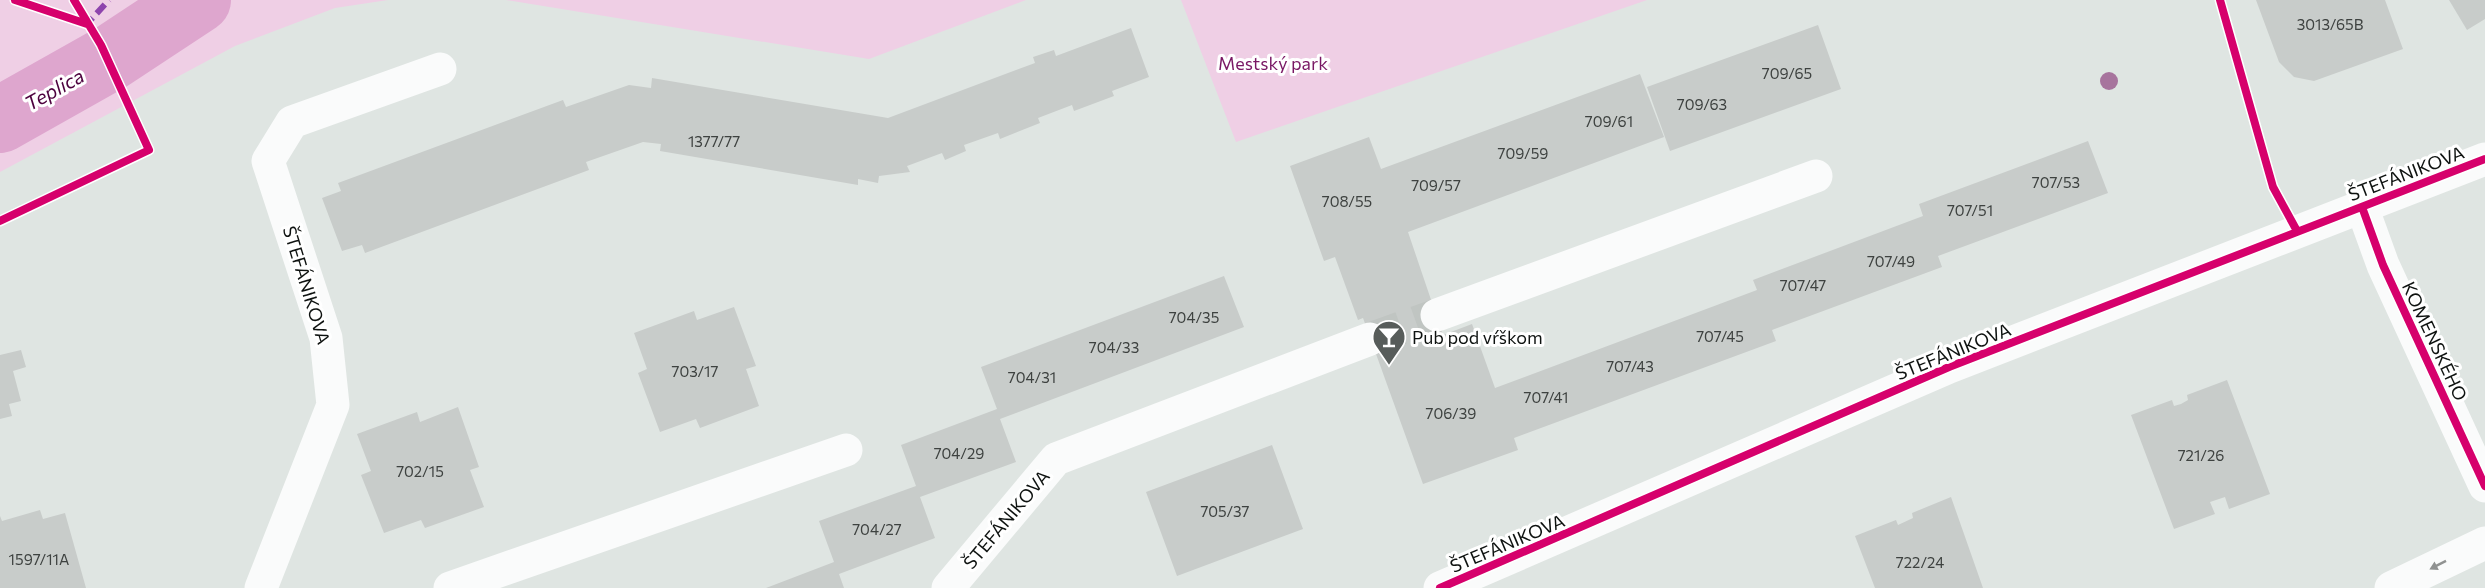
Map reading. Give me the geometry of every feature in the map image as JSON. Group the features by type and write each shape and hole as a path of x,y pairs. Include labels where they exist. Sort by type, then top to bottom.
{"street":[{"name":"ŠTEFÁNIKOVA","path":"261,588 333,405 326,338 268,161 292,122 440,69"},
{"name":"ŠTEFÁNIKOVA","path":"1440,588 1949,367 2485,159"},
{"path":"1437,315 1816,176"},
{"name":"KOMENSKÉHO","path":"2362,207 2383,265 2485,486"},
{"name":"ŠTEFÁNIKOVA","path":"948,588 1056,459 1370,339"},
{"path":"450,588 846,450"},
{"path":"2391,588 2485,543"}],"green space":[{"path":"0,0 388,0 335,8 235,46 0,172"},
{"path":"506,0 1026,0 869,59"},
{"name":"Mestský park","path":"1181,0 1647,0 1236,142"}],"building":[{"path":"2256,0 2385,0 2403,49 2314,81 2294,77 2279,62"},
{"path":"2449,0 2485,0 2485,19 2467,30"},
{"path":"1818,25 1841,89 1670,151 1647,87"},
{"path":"1131,28 1149,77 1112,91 1114,96 1074,111 1072,105 1038,118 1040,123 1000,139 998,133 964,145 966,151 945,160 942,153 907,166 910,172 879,176 878,183 858,179 858,185 660,151 661,144 643,142 586,162 589,170 365,253 362,245 342,251 322,198 341,191 338,183 563,100 566,107 629,85 651,88 652,78 888,118 1035,63 1033,57 1054,50 1056,56"},
{"path":"1640,74 1664,137 1408,232 1443,335 1472,324 1495,388 1757,290 1753,280 1923,216 1919,204 2088,141 2108,193 1938,256 1942,267 1772,330 1776,341 1514,438 1518,450 1423,484 1363,318 1358,320 1335,257 1324,261 1290,166 1369,137 1381,169"},
{"path":"1224,276 1244,327 1000,419 1016,462 920,497 935,538 839,574 844,588 766,588 834,562 819,521 916,486 901,445 997,409 981,367"},
{"path":"734,307 756,366 746,369 759,406 700,428 696,419 660,432 638,373 647,369 634,333 694,311 697,320"},
{"path":"21,350 26,367 13,371 21,401 9,404 12,416 0,419 0,355"},
{"path":"2227,380 2270,494 2229,509 2225,497 2210,502 2215,514 2174,529 2131,415 2172,400 2174,406 2181,404 2188,400 2187,395"},
{"path":"458,407 479,467 470,470 484,507 425,528 421,520 384,533 361,475 371,471 357,434 417,412 420,422"},
{"path":"1272,445 1303,529 1177,576 1146,492"},
{"path":"1951,497 1983,588 1875,588 1855,536 1896,520 1898,525 1913,518 1912,513"},
{"path":"40,510 43,519 65,513 86,588 0,588 0,516 2,521"}],"waterway":[{"name":"Teplica","path":"0,120 110,58 198,0"}],"tunnel":[{"path":"1370,339 1437,315"}],"marked path":[{"path":"89,27 87,24 109,0"}],"cycle path":[{"path":"15,0 87,24"},
{"path":"0,221 149,150 101,45 74,0"},
{"path":"2220,0 2273,187 2297,231"},
{"path":"1440,588 1949,367 2485,159"},
{"path":"2362,207 2383,265 2485,486"}],"place":[{"name":"Pub pod vŕškom","path":"1389,366"}]}
